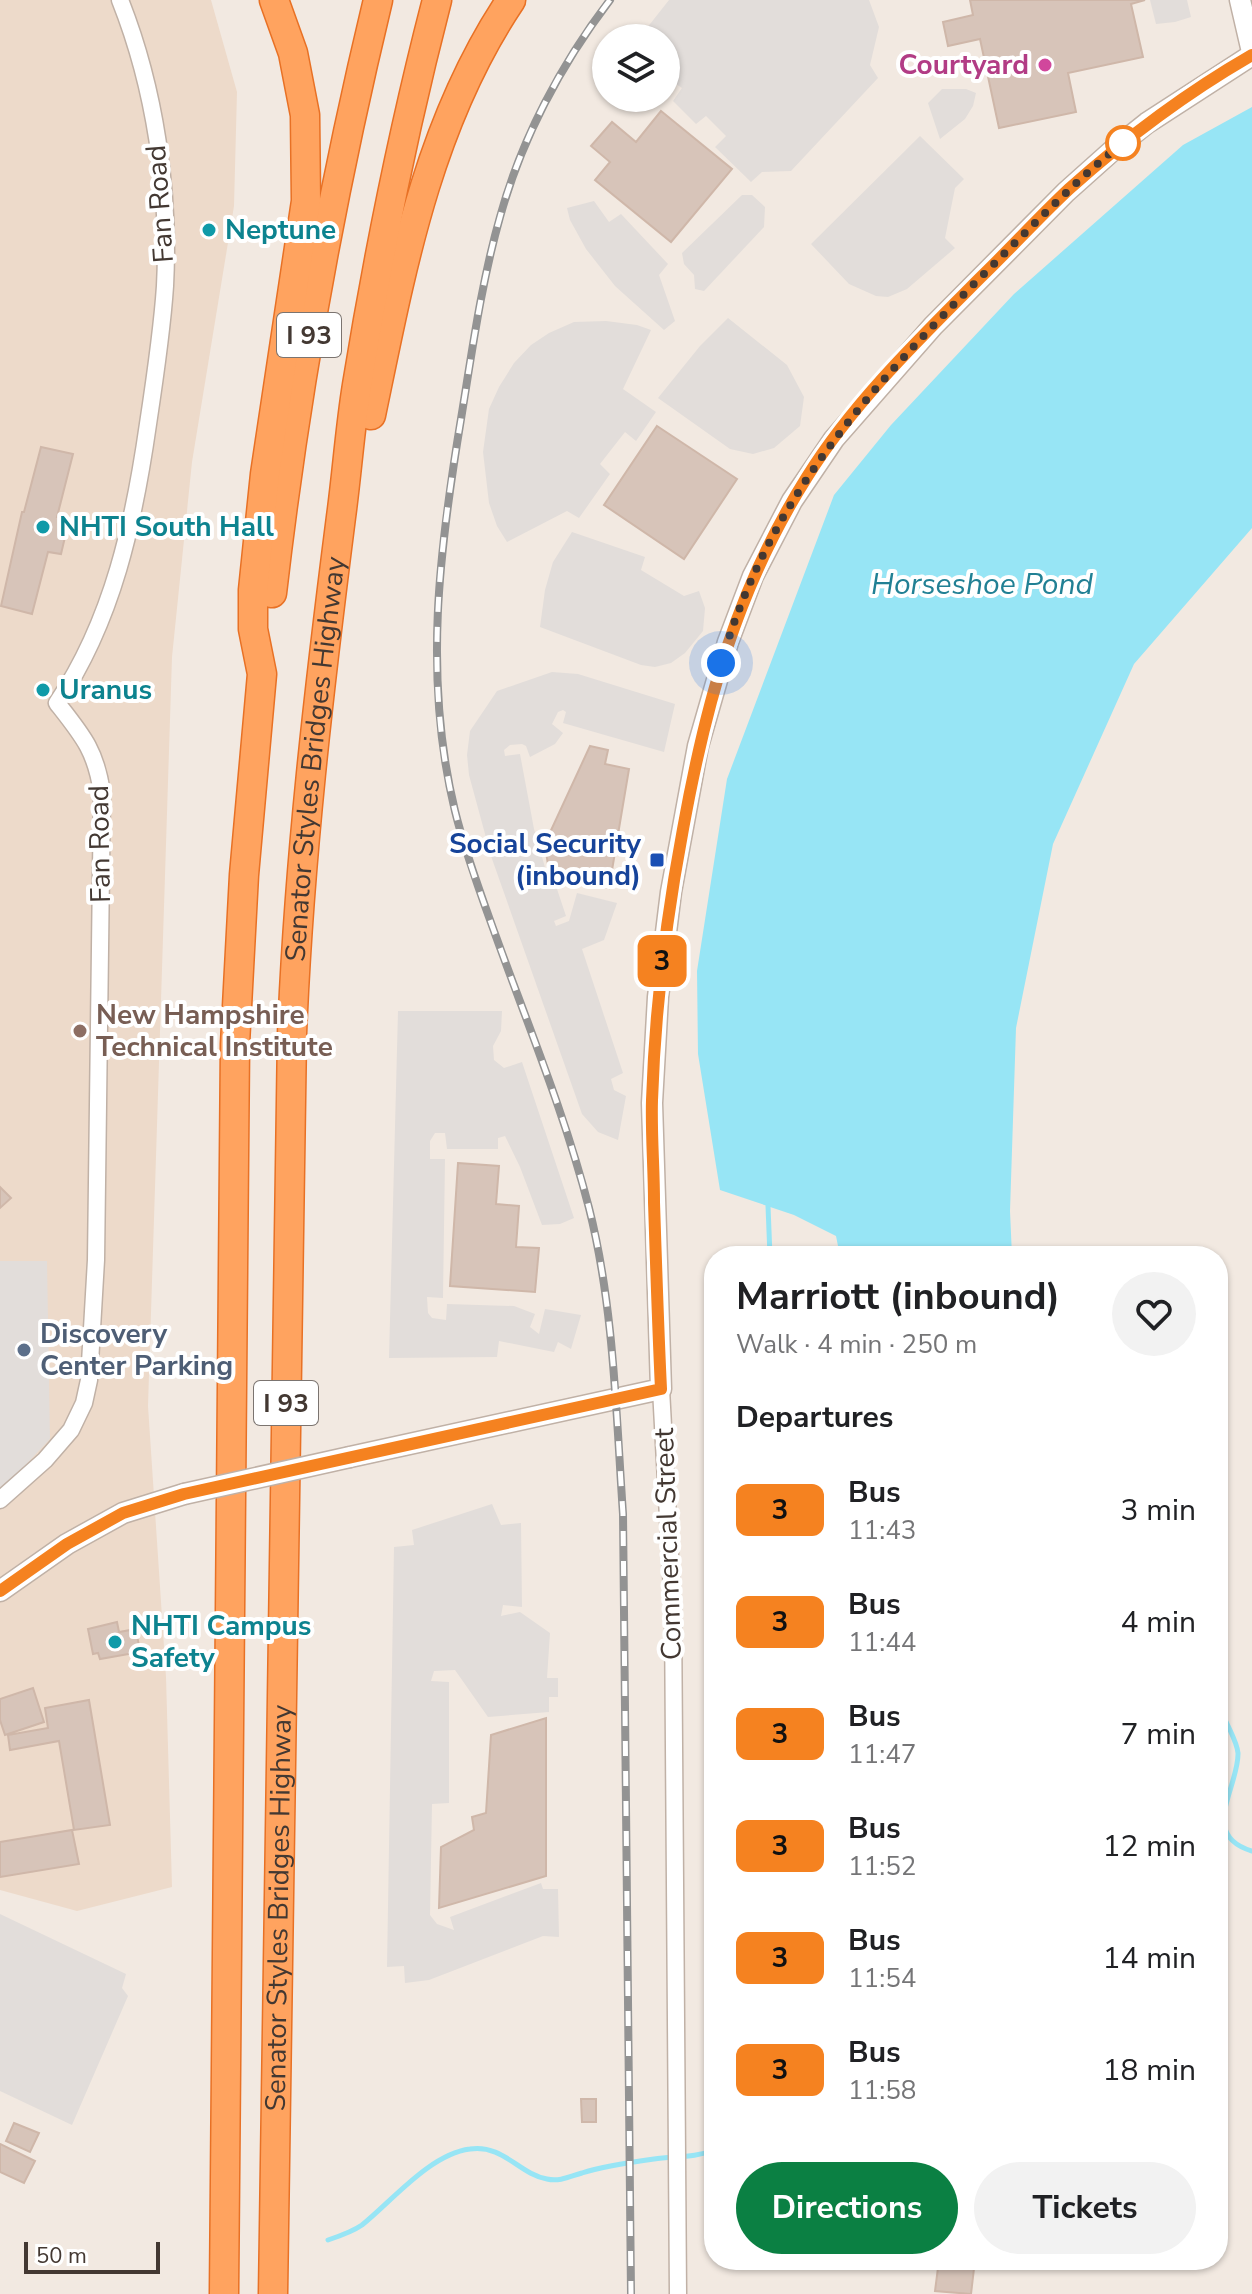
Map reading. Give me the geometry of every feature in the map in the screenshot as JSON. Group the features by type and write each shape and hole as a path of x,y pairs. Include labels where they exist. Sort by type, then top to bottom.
{"highway":[{"path":"262,674 253,629 253,590 265,474 306,201 305,115 293,53 274,0"},
{"name":"I 93","path":"224,2294 235,1044 244,875 280,517 313,305 354,98 378,0"},
{"name":"Senator Styles Bridges Highway","path":"273,2294 296,927 316,722 357,386 418,73 437,0"},
{"path":"341,515 363,451 397,289 424,186 458,92 491,29 511,0"}],"street":[{"name":"Fan Road","path":"0,1500 45,1460 71,1430 84,1403 92,1350 102,793 98,765 87,741 57,703 94,640 110,600 124,547 139,484 165,286 166,227 160,166 142,68 120,0"},
{"path":"1240,0 1252,54"},
{"name":"Commercial Street","path":"678,2294 673,1609 661,1389 652,1103 658,997 671,892 698,746 728,642 758,564 792,501 834,439 933,326 1066,192 1159,115 1252,54"},
{"path":"0,1591 67,1544 123,1513 184,1494 661,1389"}],"shaded area":[{"name":"New Hampshire Technical Institute","path":"0,0 211,0 237,92 234,206 192,462 172,657 148,1406 166,1677 172,1887 77,1911 0,1890"},
{"path":"669,0 869,0 879,27 870,65 878,78 791,171 762,172 751,182 715,147 726,136 706,116 696,124 680,108 680,24 650,24"},
{"path":"1150,0 1187,0 1191,17 1156,24"},
{"path":"942,89 966,89 976,93 965,119 940,139 928,103"},
{"path":"920,136 964,179 955,188 945,238 955,248 907,289 888,297 876,296 849,284 811,244"},
{"path":"742,195 752,195 765,207 764,227 704,291 695,289 694,275 684,264 682,253"},
{"path":"594,201 609,222 621,214 668,264 659,275 675,321 664,330 615,286 586,249 570,220 567,208"},
{"path":"728,318 787,365 804,397 800,426 774,448 753,454 730,449 658,398 700,346"},
{"path":"606,321 651,330 623,389 656,412 636,441 625,432 600,464 610,474 579,518 567,511 507,542 489,503 483,452 489,409 514,363 531,345 574,322"},
{"path":"572,532 645,557 641,570 684,596 699,591 705,608 703,631 685,653 671,663 655,667 641,665 540,627 553,562"},
{"path":"552,672 578,674 675,704 664,752 563,723 566,712 563,710 558,712 552,724 563,733 555,744 530,757 522,744 510,745 504,750 505,756 520,754 534,829 546,871 557,889 566,916 554,921 556,926 569,921 577,893 617,903 604,940 582,949 623,1073 611,1079 614,1090 626,1096 618,1140 598,1132 582,1114 491,856 469,775 467,755 470,731 497,691"},
{"path":"398,1011 502,1011 501,1031 493,1046 494,1060 504,1068 522,1062 574,1218 560,1224 542,1225 505,1136 498,1138 498,1149 447,1149 445,1133 435,1133 430,1141 430,1159 445,1159 443,1298 427,1297 428,1313 432,1318 446,1320 447,1304 514,1306 535,1314 530,1327 539,1334 545,1309 581,1315 571,1349 558,1342 554,1352 499,1341 497,1357 389,1358"},
{"name":"Discovery Center Parking","path":"0,1261 47,1261 50,1439 0,1492"},
{"path":"492,1504 501,1525 521,1523 522,1607 503,1605 501,1616 520,1612 550,1633 547,1678 558,1678 558,1697 549,1697 549,1712 488,1717 455,1670 434,1671 431,1681 449,1682 449,1803 432,1804 430,1915 437,1924 454,1930 450,1917 541,1883 543,1889 558,1889 559,1937 543,1936 429,1980 405,1983 404,1966 387,1967 394,1547 414,1545 412,1530"},
{"path":"0,1914 126,1974 122,1988 128,1996 72,2125 0,2091"}],"water":[{"name":"Horseshoe Pond","path":"1252,107 1252,528 1134,664 1053,844 1016,1028 1012,1246 838,1246 836,1236 794,1215 720,1190 698,1054 697,971 727,779 834,495 891,425 1014,294 1183,145"}],"building":[{"name":"Courtyard","path":"970,0 1145,0 1131,4 1143,57 1068,73 1076,112 999,128 980,39 948,46 943,22 973,15"},
{"path":"662,112 732,169 671,242 595,180 610,162 591,146 612,122 636,142"},
{"path":"657,426 737,479 684,559 604,505"},
{"name":"NHTI South Hall","path":"41,447 73,454 57,517 69,520 61,554 48,552 32,614 1,606 22,512"},
{"path":"590,746 608,750 605,764 629,769 609,888 550,877 546,852 540,849"},
{"path":"458,1163 499,1166 496,1204 519,1206 516,1247 539,1248 535,1292 450,1286"},
{"path":"0,1187 11,1198 0,1208"},
{"name":"NHTI Campus Safety","path":"117,1622 119,1632 136,1629 140,1652 100,1659 98,1653 93,1654 88,1629"},
{"path":"33,1688 44,1722 5,1735 0,1720 0,1699"},
{"path":"89,1700 110,1825 74,1830 59,1741 10,1750 8,1735 48,1728 45,1708"},
{"path":"546,1718 546,1876 439,1908 441,1847 474,1830 472,1817 486,1813 491,1735"},
{"path":"72,1830 79,1864 0,1877 0,1842"},
{"path":"581,2099 596,2099 596,2122 582,2122"},
{"path":"14,2123 39,2133 30,2152 6,2141"},
{"path":"0,2144 35,2161 24,2183 0,2172"},
{"path":"938,2270 974,2270 971,2294 935,2291"}],"waterway":[{"path":"768,1206 770,1246"},
{"path":"1228,1725 1238,1753 1228,1798"},
{"path":"1228,1835 1236,1844 1252,1851"},
{"path":"328,2240 362,2225 412,2180 440,2160 470,2149 492,2151 528,2172 556,2180 618,2164 704,2154"}],"railway":[{"path":"610,0 575,50 544,104 519,160 493,242 473,343 446,517 437,664 439,713 455,811 483,902 557,1103 579,1173 597,1245 609,1322 623,1514 631,2294"}],"bus line":[{"name":"3","path":"0,1591 67,1544 123,1513 184,1494 661,1389 652,1103 658,997 671,892 698,746 728,642 763,553 821,456 861,405 933,326 1066,192 1113,150 1182,99 1252,55"}],"place":[{"name":"Courtyard","path":"1045,65"},
{"name":"Neptune","path":"209,230"},
{"name":"NHTI South Hall","path":"43,527"},
{"name":"Uranus","path":"43,690"},
{"name":"Social Security (inbound)","path":"657,860"},
{"name":"New Hampshire Technical Institute","path":"80,1031"},
{"name":"Discovery Center Parking","path":"24,1350"},
{"name":"NHTI Campus Safety","path":"115,1642"}],"route":[{"path":"721,663 742,601 763,553 809,473 834,439 933,326 1066,192 1130,137 1123,143"}]}
